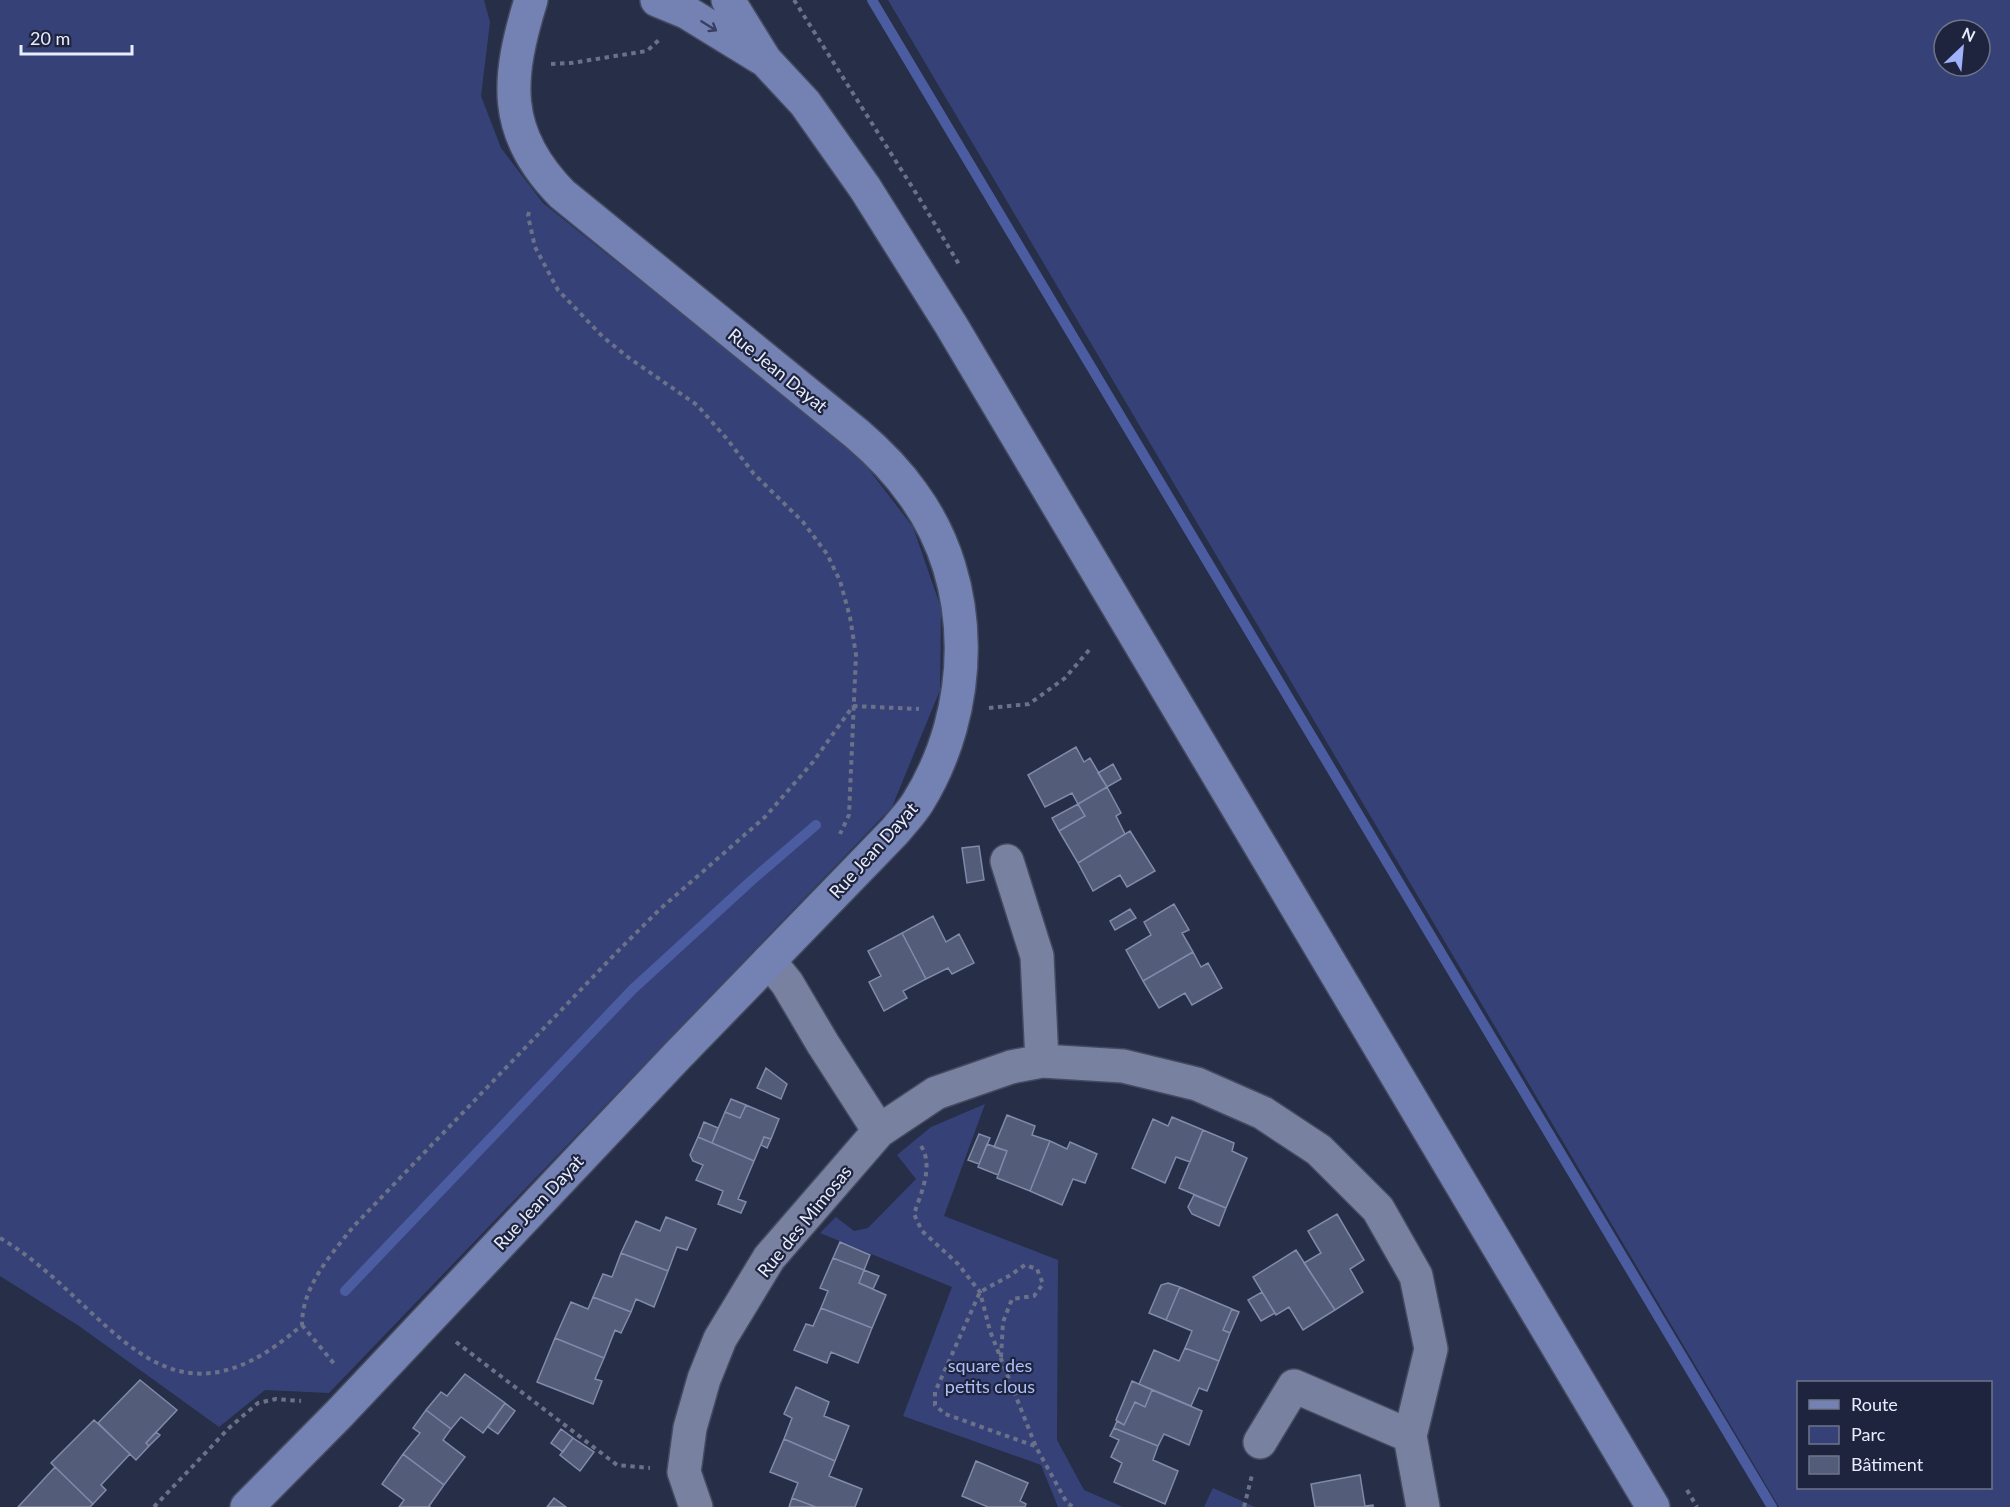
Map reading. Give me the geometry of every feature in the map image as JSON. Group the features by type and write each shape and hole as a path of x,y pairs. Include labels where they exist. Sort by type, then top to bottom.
{"street":[{"name":"Rue Jean Dayat","path":"248,1507 895,831 917,804 930,781 942,754 958,693 962,645 955,588 934,530 914,495 888,461 569,200 543,175 529,152 517,124 513,99 515,66 531,0"},
{"path":"728,0 765,60 805,103 865,188 951,325 1653,1507"},
{"path":"671,6 765,60"},
{"path":"1007,861 1037,956 1042,1061"},
{"path":"769,961 787,982 824,1044 891,1123"},
{"name":"Rue des Mimosas","path":"696,1507 684,1472 690,1428 704,1378 720,1339 769,1258 891,1123 936,1094 1011,1067 1042,1061 1123,1066 1208,1088 1263,1113 1318,1150 1378,1209 1416,1276 1431,1349 1410,1436"},
{"path":"1260,1442 1294,1386 1410,1436 1423,1507"}],"path":[{"path":"515,66 571,63 647,51 671,6"},
{"path":"543,175 528,216 535,247 558,290 603,337 697,405 754,474 803,522 827,554 840,581 850,617 856,655 849,815 839,837"},
{"path":"154,1507 230,1427 258,1403 276,1399 294,1399 317,1405 348,1404 302,1325 302,1314 316,1275 353,1227 618,951 659,910 765,817 813,762 853,706"},
{"path":"891,1123 924,1150 926,1175 914,1214 922,1231 958,1264 980,1292 990,1331 1036,1447 1067,1503 1073,1507"},
{"path":"0,1238 49,1275 127,1345 156,1362 180,1371 201,1374 224,1372 246,1363 302,1325"},
{"path":"1001,1360 1003,1322 1012,1299 1034,1296 1043,1284 1037,1269 1025,1265 980,1292 935,1392 935,1405 945,1414 1036,1447"},
{"path":"427,1320 618,1465 684,1472"}],"green space":[{"path":"0,0 484,0 490,22 481,96 501,148 543,203 857,454 913,527 941,608 940,690 892,807 329,1393 265,1390 219,1427 79,1326 0,1276"},
{"path":"888,0 2010,0 2010,1507 1779,1507"},
{"name":"square des petits clous","path":"985,1104 944,1216 1058,1260 1057,1440 1084,1490 1123,1507 1058,1507 1041,1465 903,1416 952,1287 820,1233 836,1217 854,1231 868,1228 916,1179 897,1155 931,1127"},
{"path":"1213,1488 1255,1507 1204,1507"}],"building":[{"path":"1076,747 1084,762 1090,758 1107,787 1078,804 1072,793 1045,807 1028,775"},
{"path":"1113,764 1121,779 1107,787 1098,773"},
{"path":"1107,787 1121,813 1116,816 1125,834 1078,863 1059,831 1085,816 1078,804"},
{"path":"1078,804 1085,816 1059,831 1052,818"},
{"path":"1130,831 1155,871 1127,887 1120,875 1093,891 1078,863"},
{"path":"979,846 984,880 967,883 962,848"},
{"path":"1174,904 1189,930 1182,933 1193,952 1143,981 1126,950 1151,935 1144,922"},
{"path":"1130,909 1136,918 1115,930 1110,921"},
{"path":"933,916 946,942 959,934 974,963 952,974 948,968 926,979 902,933"},
{"path":"902,933 926,979 903,991 907,998 884,1011 869,982 881,976 868,951"},
{"path":"1193,952 1201,967 1208,963 1222,988 1192,1005 1185,993 1159,1008 1143,981"},
{"path":"766,1068 787,1084 781,1099 757,1088"},
{"path":"731,1099 746,1105 740,1118 725,1112"},
{"path":"746,1105 779,1119 771,1139 764,1137 754,1161 712,1143 725,1112 740,1118"},
{"path":"1007,1115 1035,1126 1032,1135 1050,1141 1030,1191 997,1178 1007,1151 994,1147"},
{"path":"1172,1117 1203,1130 1190,1162 1176,1157 1165,1183 1132,1168 1153,1119 1168,1126"},
{"path":"704,1122 718,1128 712,1143 698,1137"},
{"path":"1203,1130 1234,1143 1232,1151 1247,1158 1226,1208 1179,1188"},
{"path":"979,1134 990,1138 979,1164 968,1160"},
{"path":"698,1137 754,1161 738,1199 746,1202 741,1213 718,1204 723,1191 696,1180 703,1165 693,1161 690,1155"},
{"path":"764,1137 771,1139 767,1148 761,1145"},
{"path":"1050,1141 1067,1149 1070,1142 1097,1154 1085,1183 1073,1179 1062,1205 1030,1191"},
{"path":"987,1144 1007,1151 998,1175 978,1167"},
{"path":"1194,1195 1226,1208 1219,1226 1192,1214 1188,1207"},
{"path":"1337,1214 1364,1260 1350,1269 1363,1292 1335,1310 1304,1263 1321,1253 1308,1231"},
{"path":"666,1217 696,1229 687,1250 677,1247 668,1271 621,1253 636,1221 660,1231"},
{"path":"840,1242 870,1255 864,1270 833,1258"},
{"path":"1296,1250 1335,1310 1303,1330 1289,1307 1276,1315 1253,1277"},
{"path":"621,1253 668,1271 654,1307 636,1299 631,1312 593,1297 603,1274 612,1277"},
{"path":"833,1258 864,1270 859,1283 886,1295 872,1328 821,1308 828,1291 820,1288"},
{"path":"864,1270 879,1276 873,1289 859,1283"},
{"path":"1168,1283 1180,1287 1166,1320 1149,1313 1161,1285"},
{"path":"1180,1287 1232,1309 1223,1330 1230,1333 1219,1361 1185,1348 1192,1331 1166,1320"},
{"path":"1262,1292 1275,1313 1261,1321 1248,1300"},
{"path":"593,1297 631,1312 621,1333 615,1330 604,1358 555,1338 571,1302 588,1309"},
{"path":"821,1308 872,1328 858,1363 831,1352 827,1363 794,1350 806,1324 813,1326"},
{"path":"1232,1309 1239,1312 1230,1333 1223,1330"},
{"path":"555,1338 604,1358 595,1379 602,1381 593,1404 537,1382"},
{"path":"1185,1348 1219,1361 1207,1391 1199,1388 1191,1406 1139,1384 1154,1350 1179,1361"},
{"path":"465,1374 505,1403 483,1433 461,1417 451,1429 426,1410 441,1392 447,1396"},
{"path":"140,1380 177,1410 146,1443 149,1446 136,1460 98,1423"},
{"path":"1132,1381 1152,1390 1145,1407 1135,1402 1124,1425 1116,1420"},
{"path":"796,1387 829,1402 824,1416 849,1426 835,1461 784,1439 792,1418 784,1414"},
{"path":"1152,1390 1202,1411 1189,1445 1164,1434 1158,1446 1114,1428 1117,1421 1124,1425 1135,1402 1145,1407"},
{"path":"505,1403 515,1411 498,1434 488,1427"},
{"path":"426,1410 451,1429 443,1440 465,1457 444,1485 403,1454 420,1433 413,1428"},
{"path":"94,1420 130,1454 101,1485 106,1490 93,1504 51,1463"},
{"path":"1114,1428 1158,1446 1153,1460 1178,1471 1165,1504 1114,1482 1122,1463 1111,1457 1119,1440 1110,1436"},
{"path":"561,1429 573,1438 563,1452 551,1443"},
{"path":"156,1432 160,1435 149,1446 146,1443"},
{"path":"573,1438 594,1452 580,1471 560,1455"},
{"path":"784,1439 835,1461 829,1476 862,1489 855,1507 816,1507 792,1498 798,1483 770,1472"},
{"path":"403,1454 444,1485 430,1507 399,1507 404,1500 382,1484"},
{"path":"976,1461 1028,1483 1020,1501 1026,1504 1025,1507 988,1507 962,1496"},
{"path":"55,1467 93,1504 90,1507 18,1507"},
{"path":"1360,1475 1365,1506 1373,1505 1373,1507 1315,1507 1311,1484"},
{"path":"554,1498 566,1507 547,1507"},
{"path":"792,1498 816,1507 789,1507"}],"waterway":[{"path":"872,0 1772,1507"},
{"path":"345,1291 633,989 816,825"}]}
